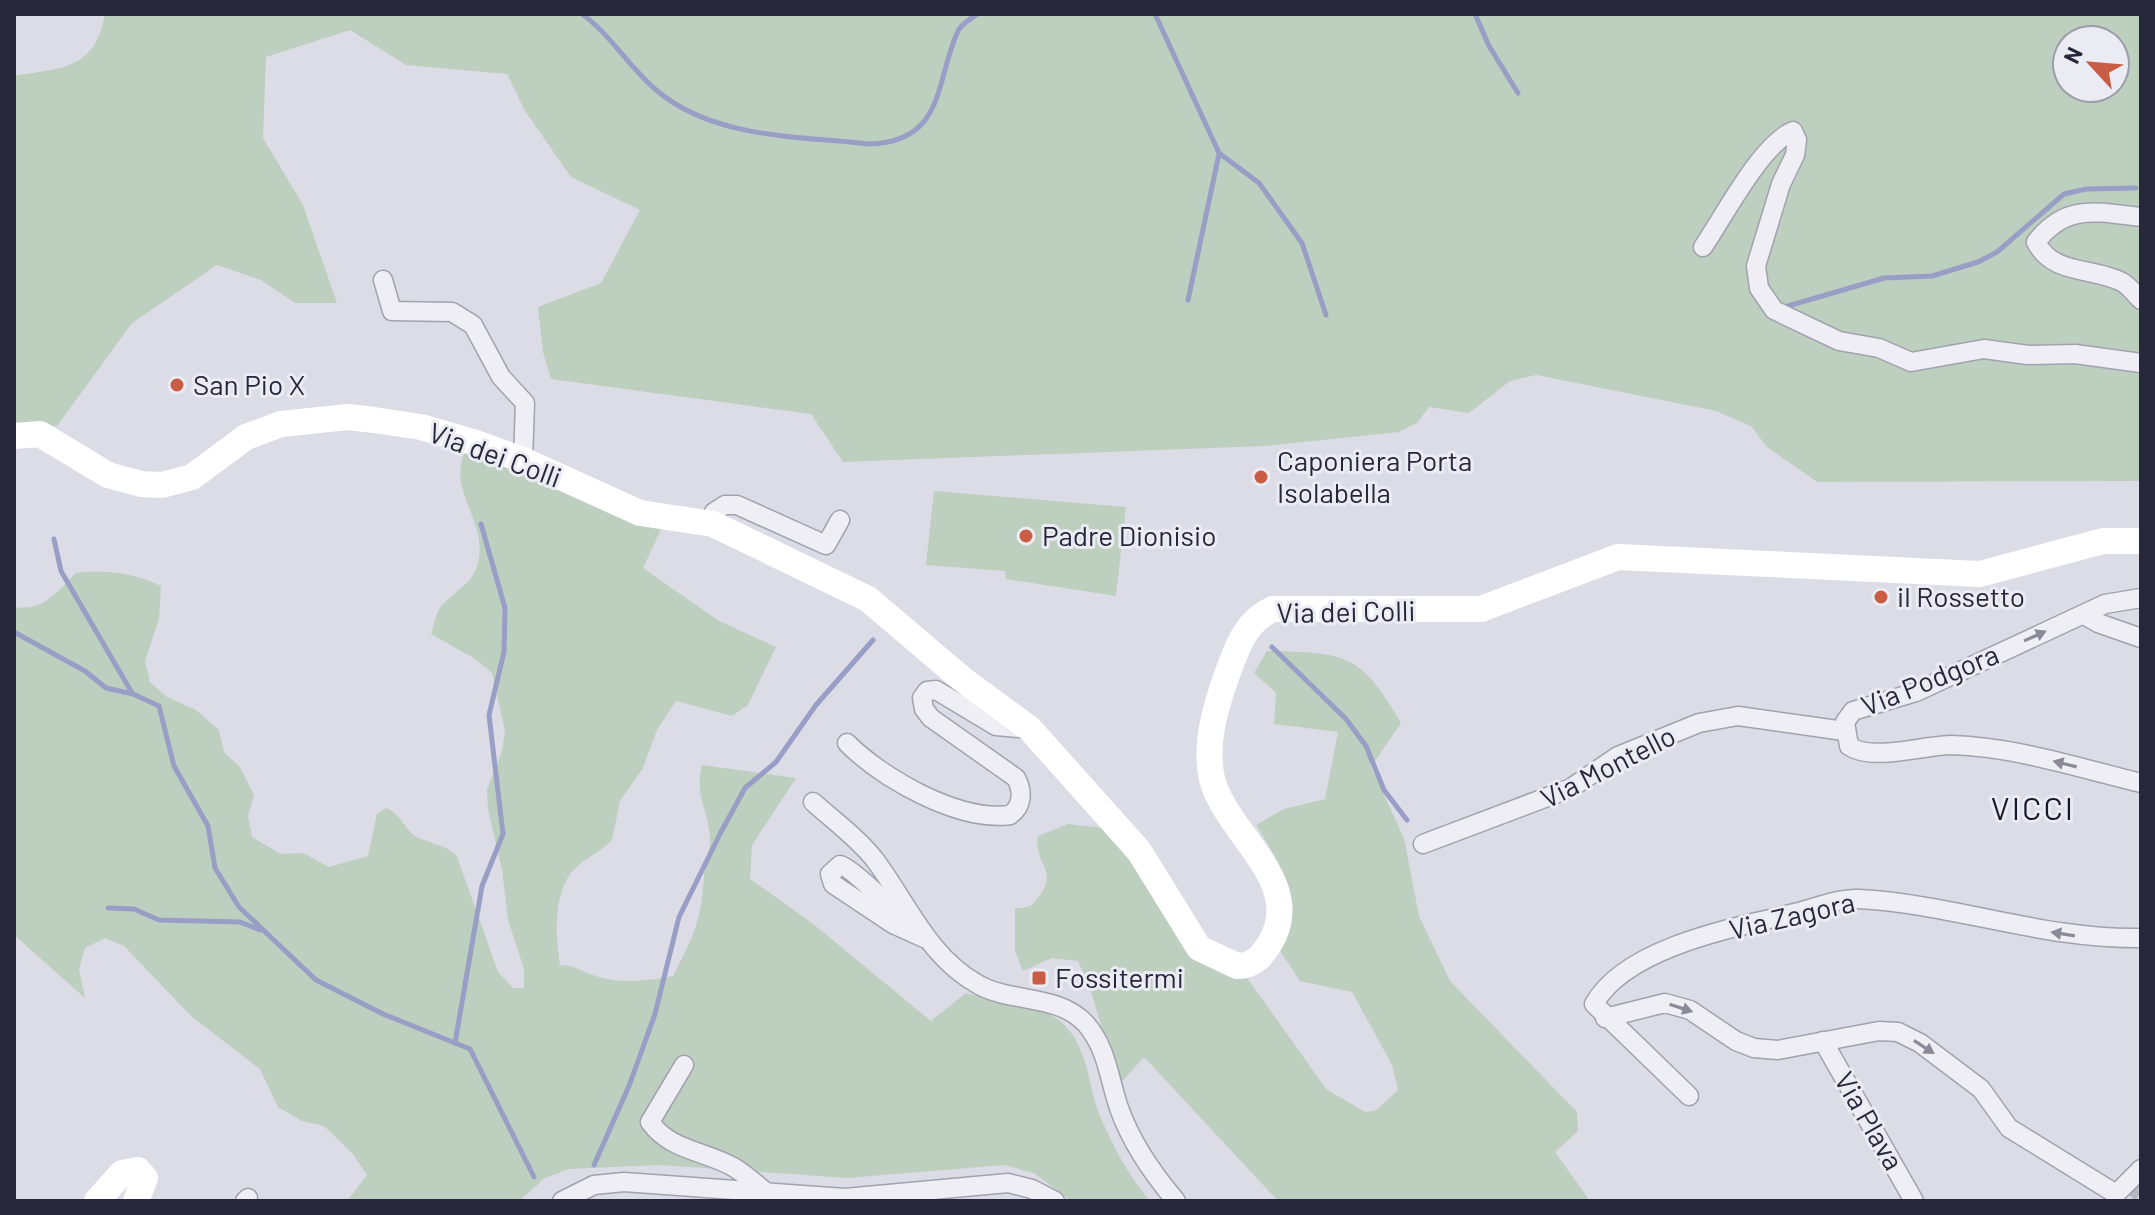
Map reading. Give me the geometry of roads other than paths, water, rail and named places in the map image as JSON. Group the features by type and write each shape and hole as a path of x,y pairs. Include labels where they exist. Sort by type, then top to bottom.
{"street":[{"path":"1703,247 1763,157 1783,135 1793,131 1797,140 1795,155 1781,184 1756,266 1759,288 1774,310 1839,341 1879,348 1911,362 1984,349 2028,355 2075,354 2141,363"},
{"path":"2141,217 2075,212 2049,225 2036,242 2042,253 2056,264 2096,272 2125,284 2141,300"},
{"path":"383,280 392,311 452,312 473,325 501,377 525,403 523,460"},
{"name":"Via dei Colli","path":"14,436 40,434 50,438 108,475 141,484 181,482 246,437 281,424 348,417 421,427 523,460 623,507 713,524 868,599 962,679 1030,729 1139,851 1199,948 1223,962 1248,966 1266,948 1278,924 1276,885 1217,793 1212,778 1211,749 1212,723 1231,665 1243,636 1260,615 1273,609 1481,609 1618,557 1969,574 1997,571 2054,551 2103,541 2141,541"},
{"path":"713,524 714,512 725,505 737,505 826,545 840,520"},
{"name":"Via Podgora","path":"2141,598 2105,604 1916,692 1853,711 1845,722 1844,731 1849,746 1862,753 1950,745 1982,748 2024,754 2141,783"},
{"path":"2084,615 2141,638"},
{"path":"847,743 873,767 923,794 966,809 1003,816 1017,810 1021,800 1016,778 931,718 924,709 922,698 927,691 936,690 996,726 1030,729"},
{"name":"Via Montello","path":"1423,844 1571,788 1629,751 1699,723 1738,716 1844,731"},
{"path":"813,802 874,858 924,938"},
{"path":"924,938 893,924 833,884 830,874 840,865 848,866 979,985 1062,1007 1083,1021 1105,1056 1120,1111 1134,1141 1176,1201"},
{"name":"Via Zagora","path":"1605,1018 1594,1004 1605,985 1682,942 1853,898 1921,904 2097,939 2141,938"},
{"path":"1605,1018 1665,1003 1690,1010 1736,1041 1754,1048 1778,1050 1879,1031 1898,1032 1920,1043 1981,1089 2009,1128 2123,1187"},
{"path":"1605,1018 1689,1096"},
{"name":"Via Plava","path":"1823,1041 1914,1201"},
{"path":"684,1065 650,1122 670,1140 733,1167 766,1192"},
{"path":"97,1201 114,1180 129,1169 138,1170 145,1178 136,1201"},
{"path":"562,1201 594,1185 644,1192 766,1192 845,1198 1008,1183 1032,1189 1055,1201"}],"waterway":[{"path":"582,14 602,31 656,90 704,118 758,132 869,144 894,141 912,132 925,120 934,105 958,31 977,14"},
{"path":"1155,14 1219,153 1259,183 1302,243 1326,315"},
{"path":"1475,14 1489,46 1518,93"},
{"path":"1188,300 1219,154"},
{"path":"1788,306 1884,278 1932,276 1978,262 1997,252 2064,194 2086,189 2136,188"},
{"path":"455,1043 482,886 503,834 489,715 504,652 505,608 481,524"},
{"path":"54,539 61,571 132,693"},
{"path":"14,632 85,671 106,688 133,694 159,706 174,766 208,826 215,868 239,907 316,980 383,1014 470,1049 534,1177"},
{"path":"594,1165 629,1086 655,1014 679,917 721,832 745,788 776,762 816,705 873,640"},
{"path":"1272,647 1346,719 1366,746 1384,790 1407,820"},
{"path":"108,908 134,909 159,920 240,922 260,930"}],"tunnel":[{"path":"2128,1183 2141,1193"}],"place":[{"name":"San Pio X","path":"177,385"},
{"name":"Caponiera Porta Isolabella","path":"1261,477"},
{"name":"Padre Dionisio","path":"1026,536"},
{"name":"il Rossetto","path":"1881,597"},
{"name":"Fossitermi","path":"1039,978"}],"district":[{"name":"VICCI","path":"2033,809"}]}
